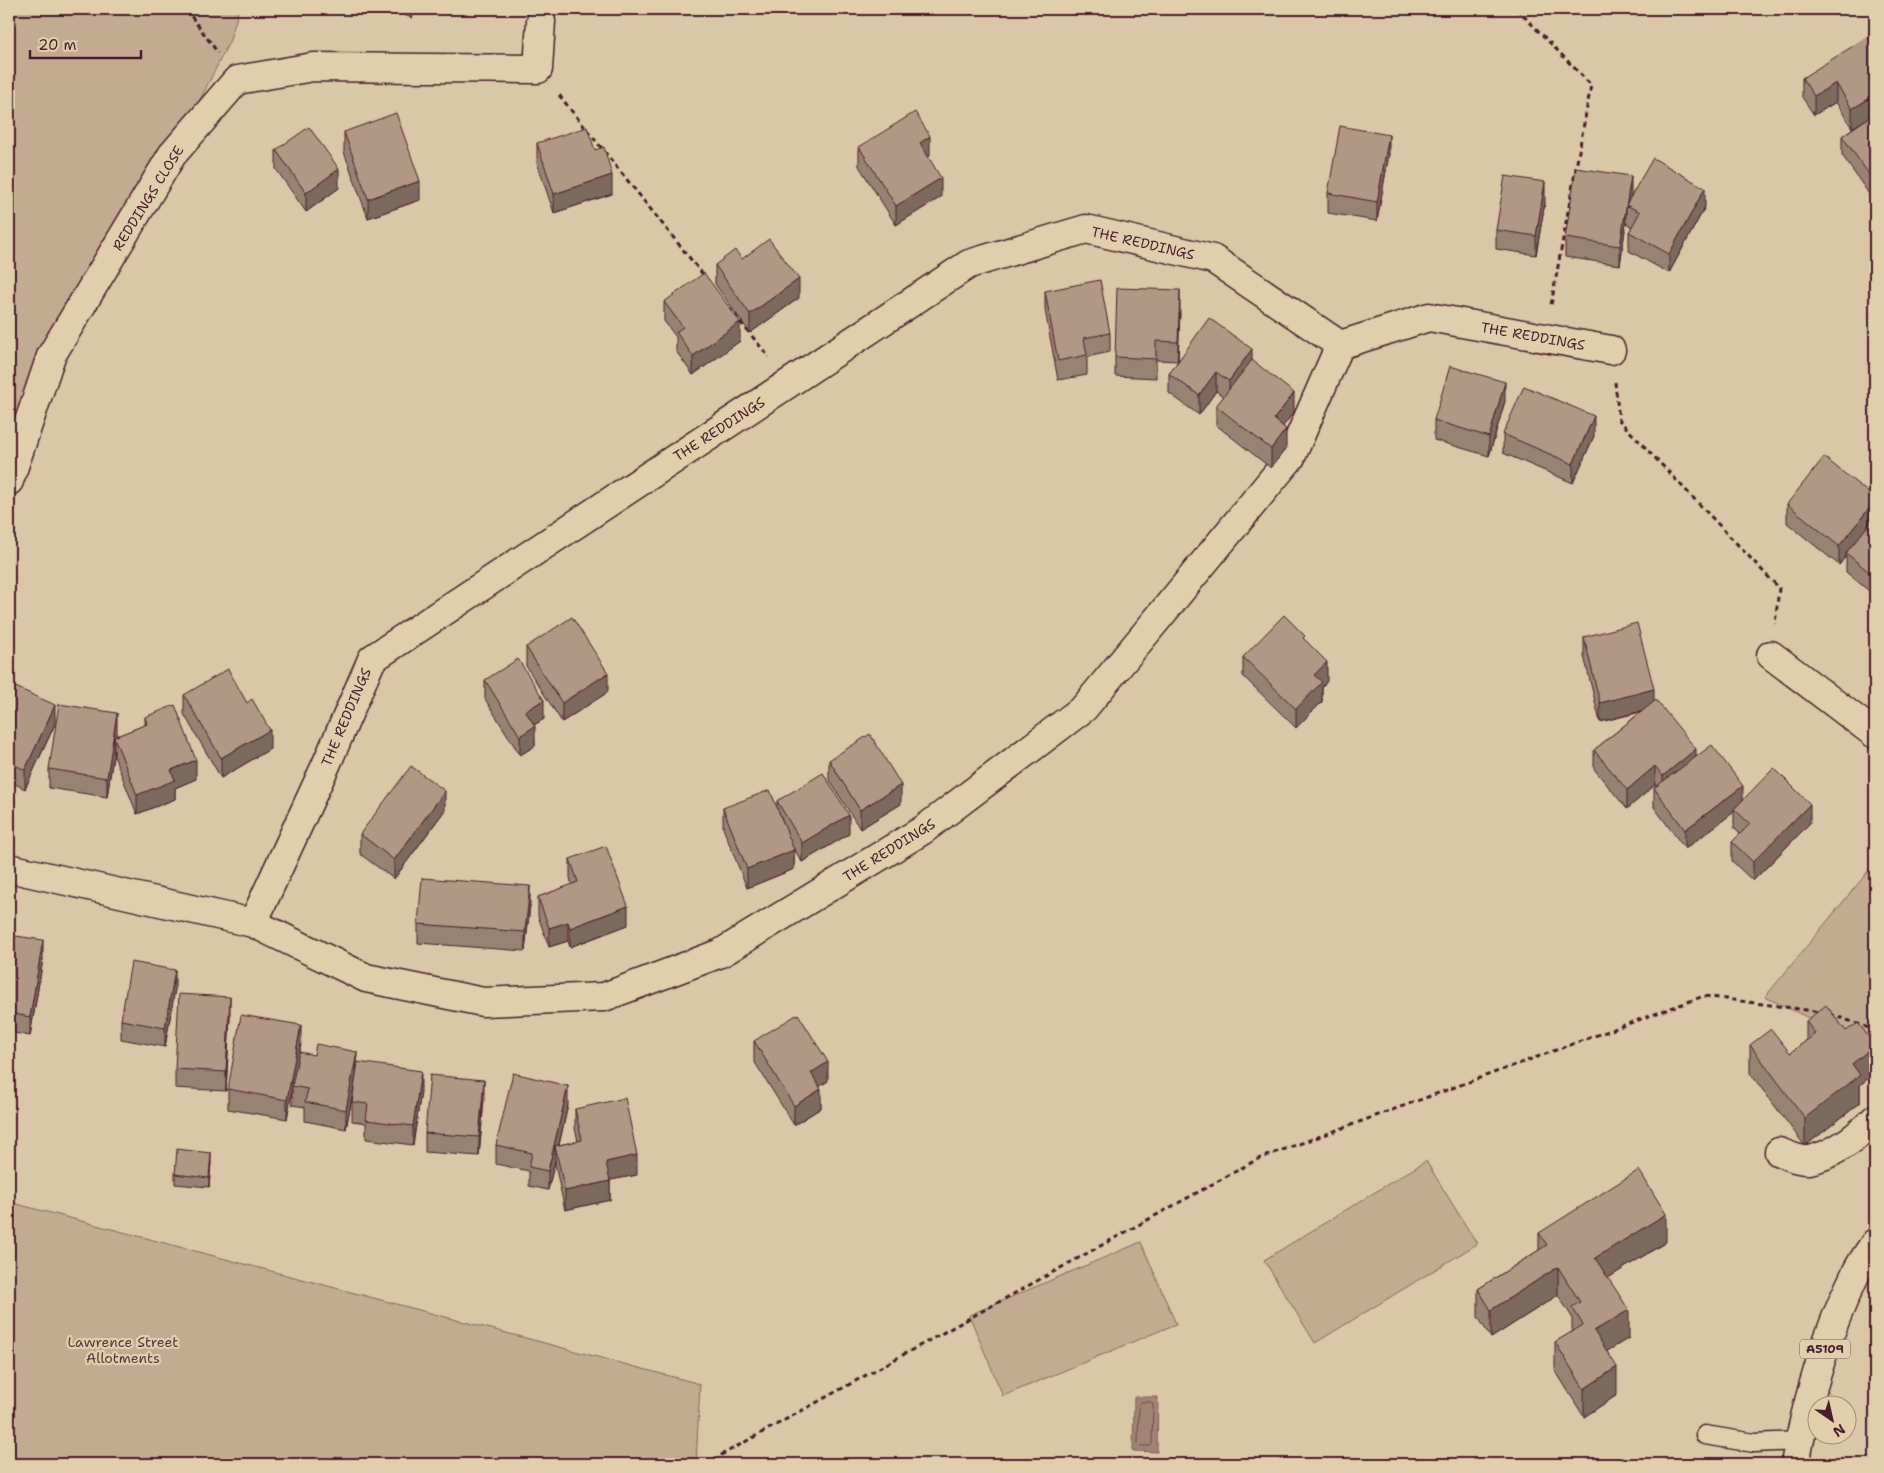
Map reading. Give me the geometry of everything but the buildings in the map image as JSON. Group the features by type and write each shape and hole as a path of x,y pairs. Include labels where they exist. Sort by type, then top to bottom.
{"street":[{"path":"237,80 313,67 538,69 541,21"},
{"name":"REDDINGS CLOSE","path":"9,481 51,356 172,155 237,80"},
{"name":"THE REDDINGS","path":"252,923 322,773 372,659 969,264 1086,229 1214,259 1340,345"},
{"name":"THE REDDINGS","path":"9,868 252,923 366,978 483,1002 604,997 721,953 923,830 1084,708 1291,457 1340,345 1429,317 1611,350"},
{"path":"1771,655 1875,734"},
{"path":"1779,1152 1808,1160 1832,1151 1852,1139 1875,1119"},
{"name":"A5109","path":"1797,1453 1829,1335 1856,1274 1875,1243"}],"lane":[{"path":"1705,1435 1754,1443 1797,1453"}],"path":[{"path":"186,9 237,80"},
{"path":"1517,9 1591,85 1545,338"},
{"path":"538,69 709,283"},
{"path":"728,306 789,383"},
{"path":"1611,350 1620,420 1779,588 1771,655"},
{"path":"705,1464 1258,1159 1704,996 1832,1014 1875,1030"}],"green space":[{"path":"9,9 239,9 230,40 178,144 49,363 9,468"},
{"path":"1875,863 1875,1050 1765,997"},
{"path":"1426,1161 1477,1244 1315,1343 1264,1260"},
{"name":"Lawrence Street Allotments","path":"9,1202 700,1384 696,1464 9,1464"},
{"path":"1141,1242 1176,1324 1003,1396 969,1315"}],"water":[{"path":"1134,1397 1158,1397 1157,1452 1133,1451"}]}
